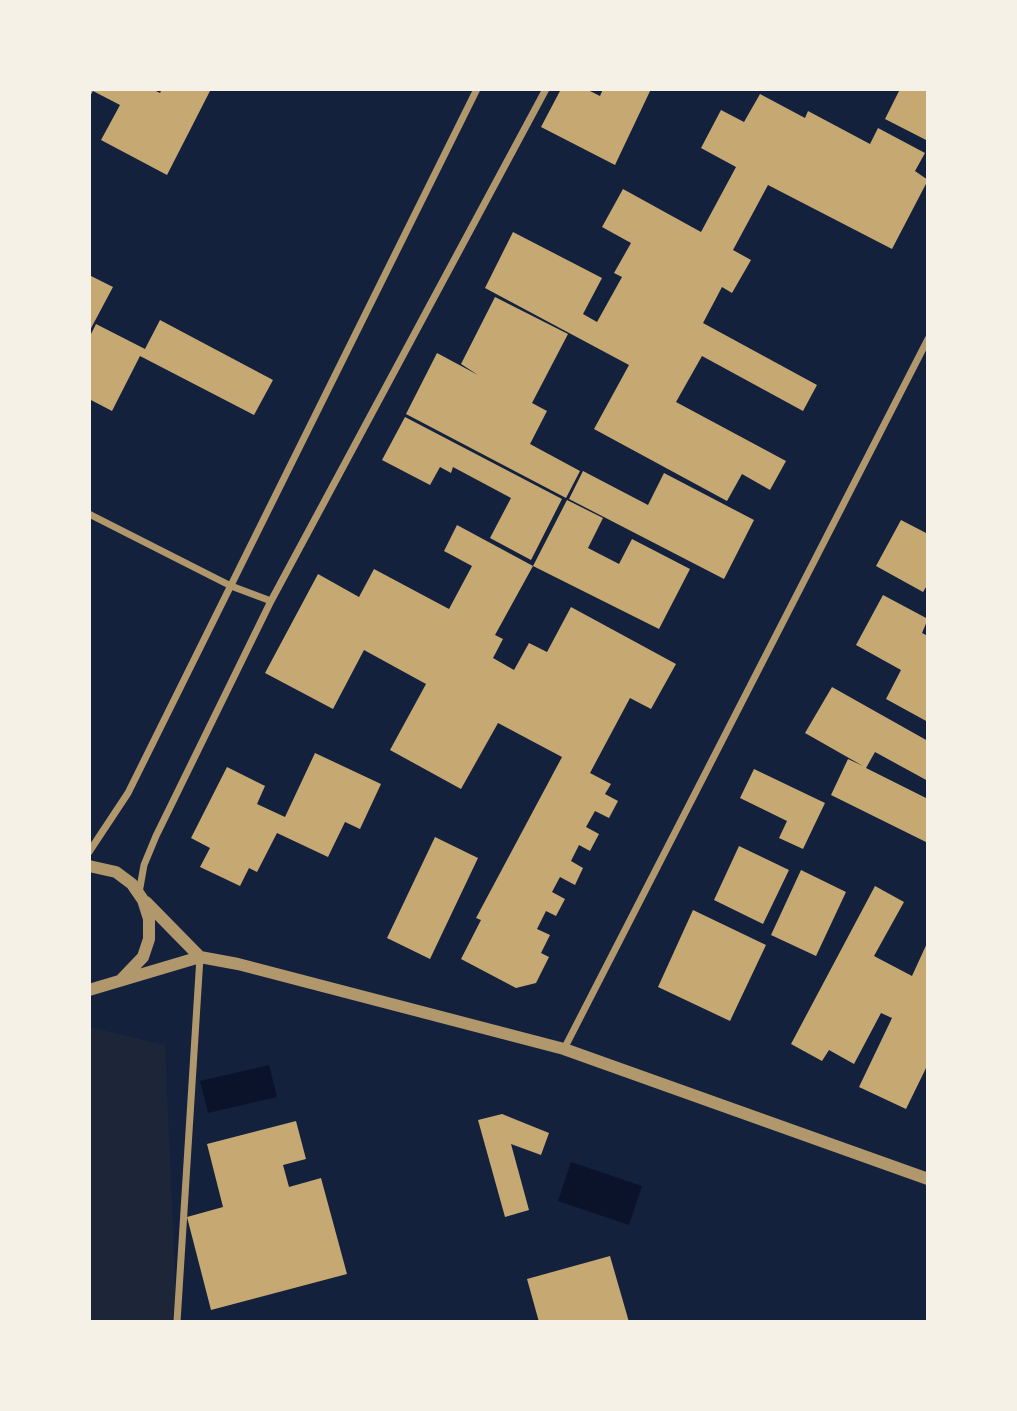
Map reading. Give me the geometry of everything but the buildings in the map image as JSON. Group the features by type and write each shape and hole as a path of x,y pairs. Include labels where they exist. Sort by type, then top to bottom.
{"street":[{"path":"89,852 128,793 477,89"},
{"path":"115,984 131,973 143,957 149,939 149,919 141,897 144,865 156,836 271,601 546,89"},
{"path":"564,1048 928,339"},
{"path":"89,514 231,586 271,601"},
{"path":"89,866 116,872 200,957 564,1048 928,1179"},
{"path":"89,990 200,957"},
{"path":"177,1322 200,957"}],"shaded area":[{"path":"89,1027 165,1045 177,1322 89,1322"},
{"path":"269,1065 277,1097 208,1113 200,1081"},
{"path":"571,1162 642,1186 629,1225 558,1201"}]}
